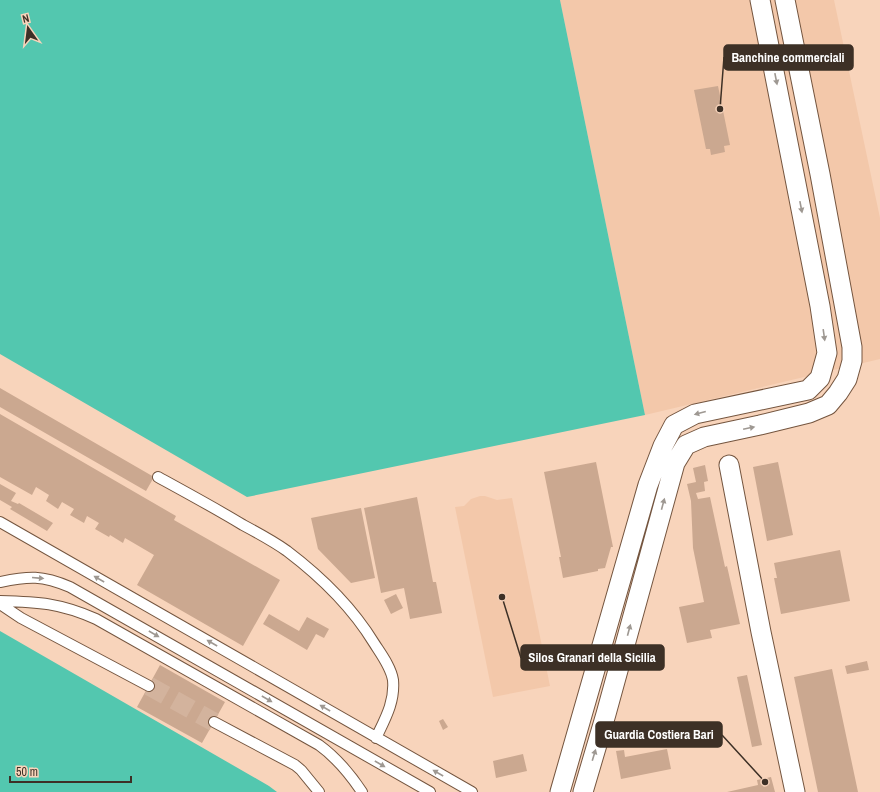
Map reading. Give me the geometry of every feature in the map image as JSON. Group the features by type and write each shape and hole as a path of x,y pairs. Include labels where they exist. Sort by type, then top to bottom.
{"street":[{"path":"560,792 648,485 663,446 674,425 695,414 808,390 820,378 824,365 827,353 820,306 760,0"},
{"path":"583,792 606,714 674,463 686,445 704,437 809,413 828,405 847,379 852,361 852,347 820,174 785,0"},
{"path":"729,465 761,632 795,792"}],"lane":[{"path":"158,477 286,551 313,572 350,610 370,635 386,662 393,679 393,696 389,710 376,738"},
{"path":"0,522 472,792"},
{"path":"0,582 36,577 51,579 70,587 430,792"},
{"path":"0,603 39,602 76,610 96,619 319,745 329,752 347,770 362,792"},
{"path":"0,603 21,618 149,686"},
{"path":"214,722 295,765 302,770 319,792"}],"shaded area":[{"path":"560,0 834,0 880,218 880,359 645,415"},
{"path":"480,496 497,500 512,498 550,686 493,697 455,507 464,506 471,499"}],"water":[{"path":"0,0 560,0 645,415 247,497 0,354"},
{"path":"0,631 269,786 277,792 0,792"}],"building":[{"path":"718,86 730,145 724,146 725,152 711,155 710,149 706,149 694,90"},
{"path":"0,388 154,477 146,491 0,407"},
{"path":"0,414 176,516 174,520 280,580 243,646 137,585 154,555 125,538 123,543 110,535 109,537 95,529 99,523 87,516 84,523 70,515 74,509 62,502 58,509 46,501 49,495 36,487 32,495 0,477"},
{"path":"596,462 613,547 611,547 605,568 598,569 598,571 563,578 559,557 561,557 544,472"},
{"path":"778,462 793,535 767,541 753,467"},
{"path":"705,465 708,481 704,482 705,491 696,493 698,499 710,497 725,567 727,566 740,624 710,630 712,638 687,643 679,607 704,602 693,548 691,501 687,484 696,482 693,468"},
{"path":"0,484 16,493 11,501 18,504 19,503 53,523 47,531 10,509 12,507 0,500"},
{"path":"417,497 433,582 436,582 442,613 410,619 404,588 381,593 364,508"},
{"path":"361,508 375,578 351,583 318,549 311,518"},
{"path":"840,550 850,601 781,614 774,578 777,578 774,563"},
{"path":"396,594 403,608 391,614 384,600"},
{"path":"269,614 299,631 307,617 329,629 324,638 316,634 307,650 263,624"},
{"path":"867,661 869,670 847,674 845,666"},
{"path":"160,665 225,702 202,743 137,707"},
{"path":"832,669 858,792 818,792 794,677"},
{"path":"747,675 762,745 752,747 737,677"},
{"path":"443,719 448,727 443,730 439,721"},
{"path":"667,749 671,769 621,779 616,751 624,750 625,757"},
{"path":"523,754 527,771 496,778 493,761"},
{"path":"771,777 775,792 727,792 758,785 757,780"}],"tunnel":[{"path":"149,686 214,722"}],"place":[{"name":"Banchine commerciali","path":"720,109"},
{"name":"Silos Granari della Sicilia","path":"502,597"},
{"name":"Guardia Costiera Bari","path":"765,782"}]}
